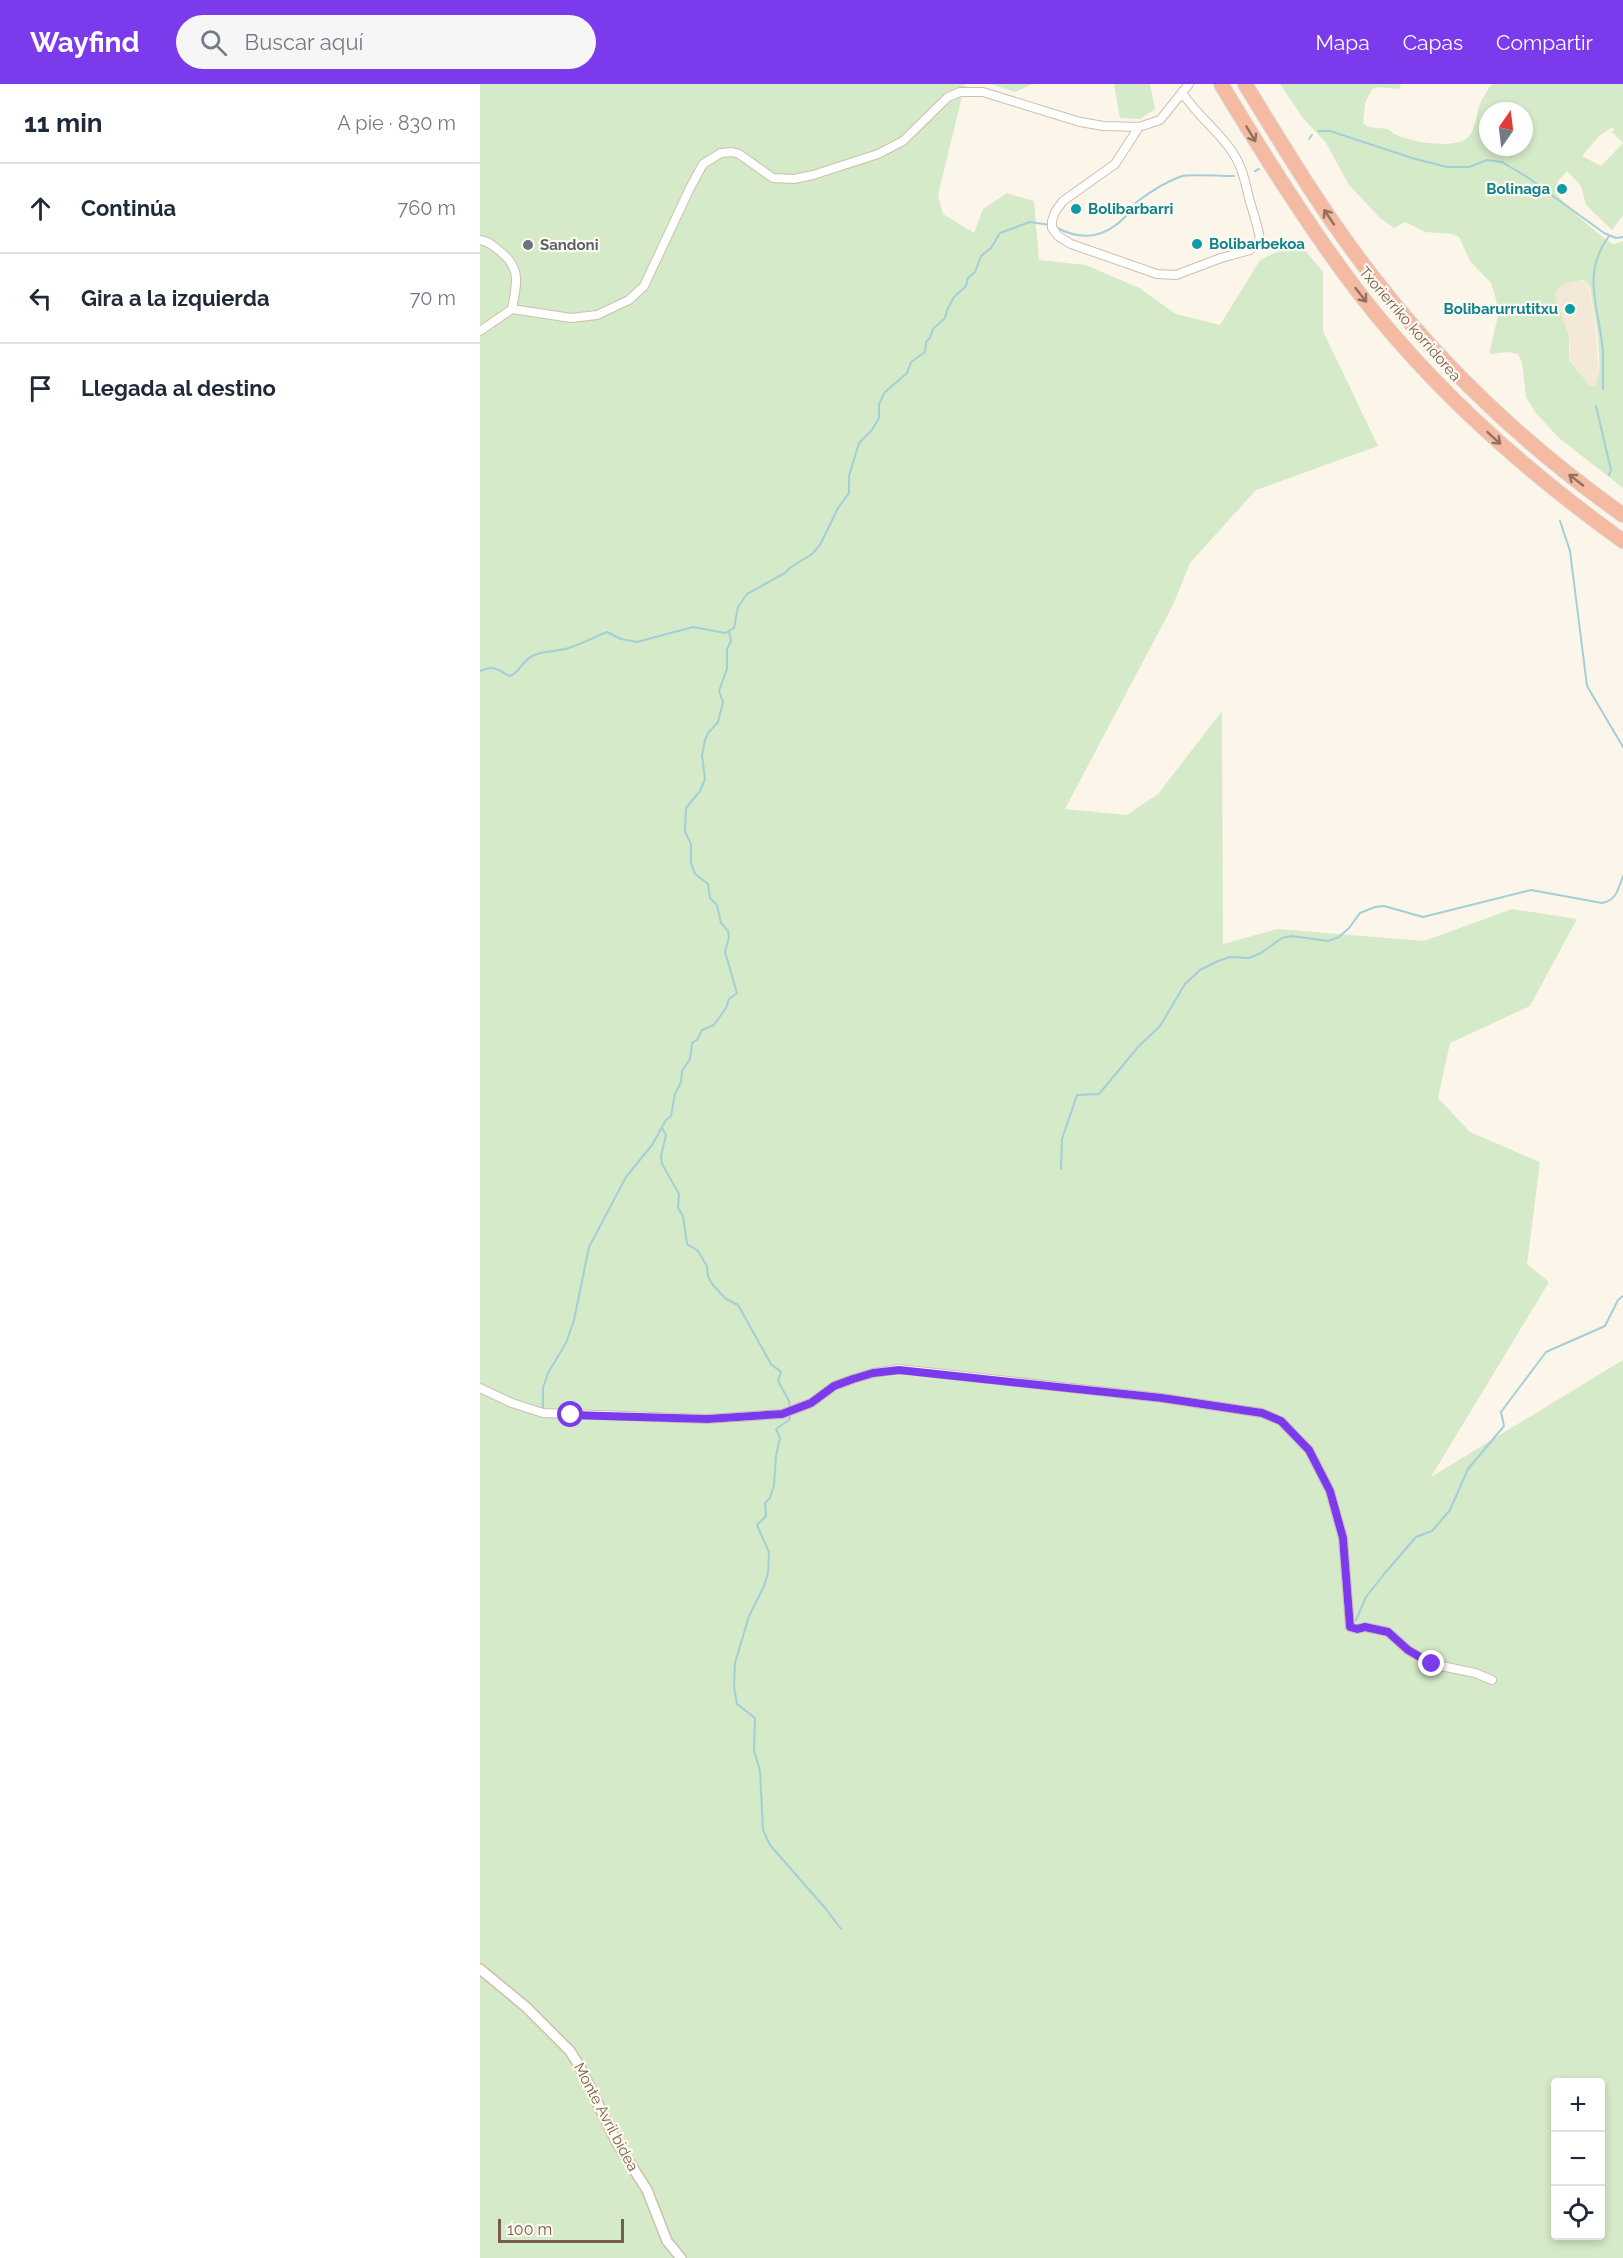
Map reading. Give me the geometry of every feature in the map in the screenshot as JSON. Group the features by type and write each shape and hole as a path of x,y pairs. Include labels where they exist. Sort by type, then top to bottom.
{"highway":[{"name":"Txorierriko korridorea","path":"1221,84 1314,231 1360,295 1413,357 1461,408 1522,463 1582,512 1623,541"},
{"name":"Txorierriko korridorea","path":"1245,84 1331,220 1377,282 1429,344 1476,393 1529,441 1623,515"}],"street":[{"path":"480,331 512,309 571,318 597,315 628,300 644,285 703,164 721,153 739,154 773,178 794,179 878,153 903,141 948,97 971,91 998,96 1080,122 1104,126 1139,127 1160,120 1189,84"},
{"path":"1139,127 1115,164 1063,201 1055,212 1052,224 1058,236 1071,243 1157,274 1176,274 1250,250 1260,239 1258,225 1234,154 1191,107 1182,92"},
{"path":"480,240 486,241 512,263 517,274 512,309"},
{"path":"480,1388 512,1403 543,1413 707,1419 782,1414 811,1403 834,1386 873,1373 899,1370 1162,1398 1262,1413 1281,1421 1299,1438 1309,1450 1330,1491 1343,1538 1350,1627 1357,1629 1365,1627 1388,1632 1408,1650 1432,1664 1475,1673 1492,1680"},
{"name":"Monte Avril bidea","path":"480,1969 526,2007 570,2051 616,2143 647,2190 668,2241 681,2258"}],"shaded area":[{"path":"1579,280 1588,283 1594,313 1599,373 1598,384 1594,387 1590,386 1569,359 1570,344 1555,295 1556,289 1560,286"}],"green space":[{"path":"480,84 965,84 938,195 943,214 974,233 983,209 1007,193 1034,201 1039,260 1086,265 1139,288 1176,314 1220,325 1260,260 1298,242 1323,272 1323,331 1378,446 1256,490 1190,563 1173,605 1065,809 1127,815 1158,794 1222,711 1223,944 1277,929 1424,941 1512,909 1577,919 1530,1006 1450,1043 1438,1098 1470,1132 1540,1162 1527,1264 1549,1282 1431,1477 1623,1360 1623,2258 480,2258"},
{"path":"991,84 1033,84 1015,92"},
{"path":"1114,84 1150,84 1155,109 1140,119 1120,118"},
{"path":"1280,84 1401,84 1399,89 1379,87 1372,89 1365,103 1363,123 1368,127 1388,129 1394,134 1415,141 1439,144 1460,142 1470,135 1479,108 1479,156 1533,156 1533,102 1481,102 1492,84 1623,84 1623,143 1623,215 1612,230 1586,205 1581,186 1567,171 1558,181 1555,192 1609,242 1614,244 1623,241 1623,488 1559,438 1535,412 1526,397 1522,362 1518,354 1510,352 1489,354 1498,316 1496,299 1491,283 1470,261 1459,237 1452,234 1425,232 1405,222 1394,228 1380,218 1349,185 1326,143 1303,118","holes":["1611,128 1615,129 1612,132 1623,143 1601,166 1582,156 1599,136","1583,280 1590,287 1596,324 1599,368 1598,380 1594,387 1590,386 1569,360 1569,338 1555,295 1559,288 1571,282"]}],"waterway":[{"path":"1318,131 1330,131 1447,167 1469,167 1487,160 1502,162 1527,177 1604,233 1616,238 1623,237"},
{"path":"1309,139 1312,135"},
{"path":"1255,171 1259,169"},
{"path":"1055,227 1084,236 1101,233 1118,224 1138,201 1177,178 1192,175 1234,176"},
{"path":"480,671 492,668 509,676 532,656 579,645 607,632 621,639 637,642 693,627 725,633 734,628 738,607 747,594 785,573 812,554 820,545 838,508 849,493 849,476 859,443 872,430 879,418 879,405 884,393 907,373 911,362 925,352 926,342 933,329 945,318 954,297 966,286 968,278 975,272 981,256 991,248 1000,233 1030,222 1050,225"},
{"path":"1603,389 1603,352 1594,279 1595,265 1600,250 1609,236"},
{"path":"1596,406 1611,470 1609,475"},
{"path":"1560,521 1570,551 1587,686 1623,747"},
{"path":"543,1409 543,1388 548,1373 566,1343 574,1320 589,1247 626,1177 652,1145 666,1120 671,1116 682,1071 690,1059 692,1043 697,1040 702,1030 714,1025 726,1008 729,999 737,993 725,952 729,937 728,931 721,923 717,905 710,898 708,884 695,874 691,863 691,844 685,832 686,808 700,791 705,779 702,755 705,740 718,722 723,702 719,691 727,669 727,649 731,641 729,631"},
{"path":"1061,1169 1062,1139 1077,1095 1099,1094 1138,1047 1160,1026 1185,984 1200,970 1230,957 1249,958 1261,953 1282,938 1292,936 1328,941 1339,937 1360,913 1375,907 1384,906 1423,917 1531,890 1602,903 1614,897 1623,876"},
{"path":"662,1128 666,1135 661,1156 662,1164 679,1194 678,1208 683,1216 687,1244 698,1251 707,1266 708,1277 713,1285 726,1299 738,1305 771,1364 781,1372 778,1381 790,1407"},
{"path":"1356,1620 1366,1597 1385,1573 1416,1537 1432,1531 1450,1510 1468,1469 1504,1426 1501,1412 1546,1352 1605,1326 1618,1300 1623,1296"},
{"path":"791,1413 789,1420 776,1429 780,1438 774,1485 770,1498 765,1503 766,1516 757,1525 769,1552 768,1573 749,1616 735,1663 734,1687 737,1704 755,1718 754,1750 760,1771 763,1830 770,1845 841,1929"}],"place":[{"name":"Bolinaga","path":"1562,189"},
{"name":"Bolibarbarri","path":"1076,209"},
{"name":"Bolibarbekoa","path":"1197,244"},
{"name":"Sandoni","path":"528,245"},
{"name":"Bolibarurrutitxu","path":"1570,309"}],"route":[{"path":"571,1415 707,1419 782,1414 811,1403 834,1386 873,1373 899,1370 986,1377 1162,1398 1262,1413 1281,1421 1293,1431 1309,1450 1330,1491 1343,1538 1347,1617 1350,1627 1357,1629 1365,1627 1388,1632 1408,1650 1432,1664"}]}
